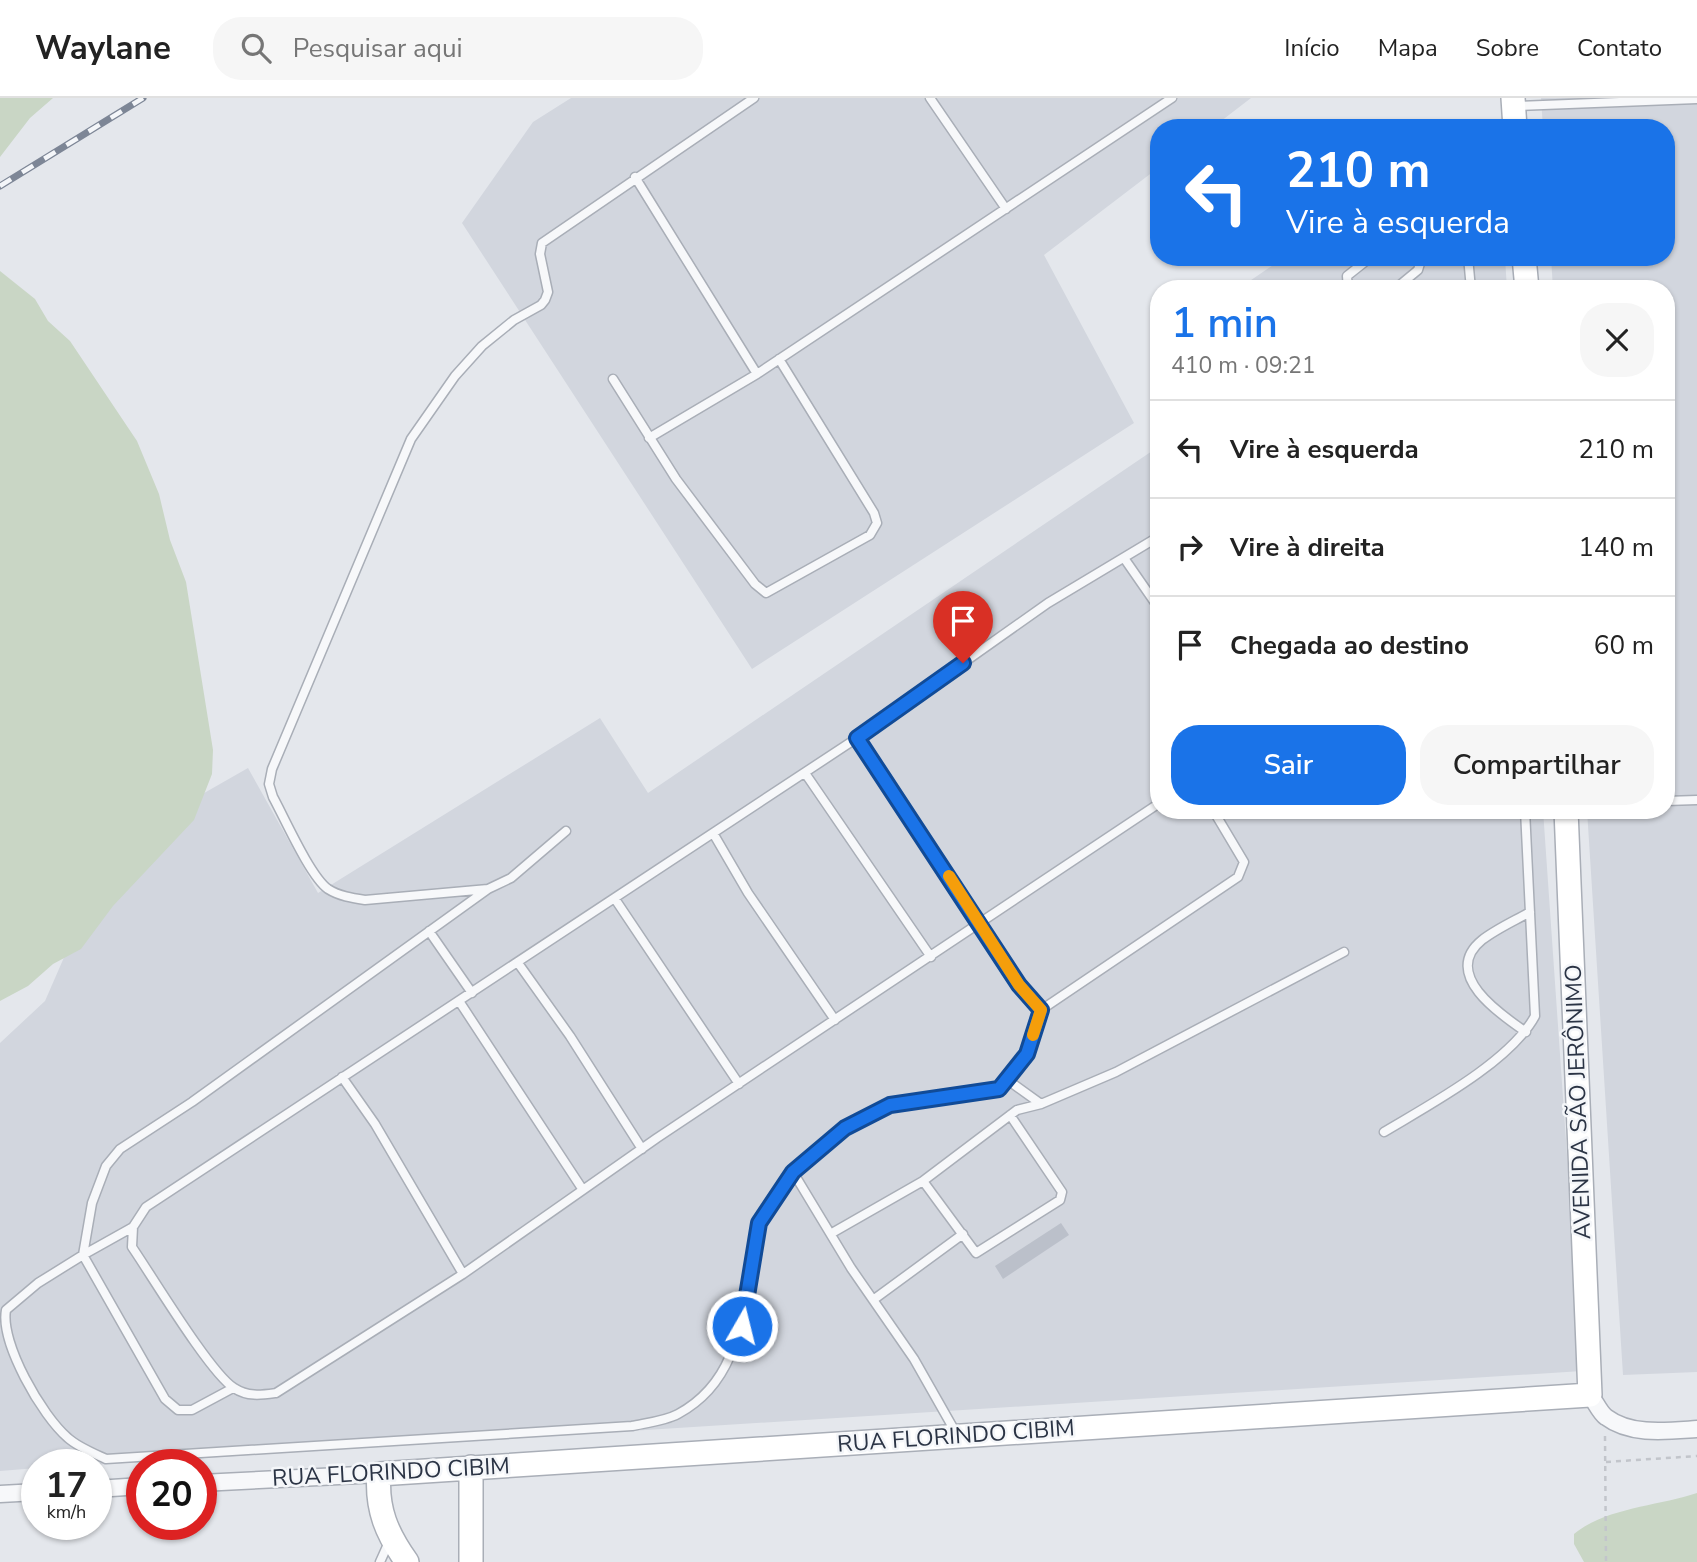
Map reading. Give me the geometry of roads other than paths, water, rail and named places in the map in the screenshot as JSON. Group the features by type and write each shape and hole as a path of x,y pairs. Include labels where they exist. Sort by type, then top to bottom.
{"street":[{"name":"AVENIDA SÃO JERÔNIMO","path":"1566,819 1590,1395"},
{"path":"1590,1395 1605,1417 1652,1432 1697,1429"},
{"name":"RUA FLORINDO CIBIM","path":"217,1482 1590,1395"},
{"path":"469,1558 471,1467"},
{"path":"379,1474 378,1492 382,1520 407,1562"},
{"path":"0,1494 21,1493"}],"lane":[{"path":"488,888 365,900 331,891 318,879 273,797 269,784 272,769 411,439 455,376 482,346 514,320 541,305 548,292 540,254 542,243 754,98"},
{"path":"930,98 1006,209"},
{"path":"649,438 757,374 1172,98"},
{"path":"1514,111 1697,99"},
{"path":"635,177 757,374"},
{"path":"1347,280 1347,276 1360,266"},
{"path":"1406,280 1419,266"},
{"path":"613,379 701,515 762,591 773,591 870,535 877,523 874,513 779,359"},
{"path":"1150,542 1048,603 805,773 146,1207 132,1227 38,1283 6,1310 3,1324 10,1346 46,1415 69,1439 106,1459 632,1426 677,1415 704,1396 726,1370 742,1326 759,1223 793,1172 845,1128 890,1105 999,1089 1009,1081 1027,1054 1041,1010 1238,877 1244,862 1218,819"},
{"path":"1124,558 1150,595"},
{"path":"857,738 981,923 1019,985 1041,1010"},
{"path":"805,773 931,957"},
{"path":"1675,801 1697,800"},
{"path":"132,1227 132,1247 212,1364 233,1388 254,1396 276,1393 463,1274 642,1149 1150,809"},
{"path":"1384,1132 1463,1084 1527,1032 1535,1016 1525,819"},
{"path":"233,1388 192,1410 178,1410 165,1399 83,1255 92,1203 106,1166 120,1150 192,1102 488,888 511,878 566,831"},
{"path":"713,834 748,893 835,1020"},
{"path":"614,899 740,1084"},
{"path":"1527,1032 1493,1010 1471,983 1468,960 1480,942 1530,912"},
{"path":"429,931 472,993"},
{"path":"832,1233 923,1181 1017,1110 1041,1104 1116,1072 1344,952"},
{"path":"518,963 570,1036 642,1149"},
{"path":"459,1001 583,1190"},
{"path":"342,1077 381,1134 463,1274"},
{"path":"1009,1081 1041,1104"},
{"path":"923,1181 974,1251 980,1253 1060,1200 1062,1192 1010,1115"},
{"path":"793,1172 873,1300 914,1359 957,1436"},
{"path":"873,1300 963,1234"},
{"path":"380,1562 391,1539"}],"railway":[{"path":"0,186 143,98"}]}
